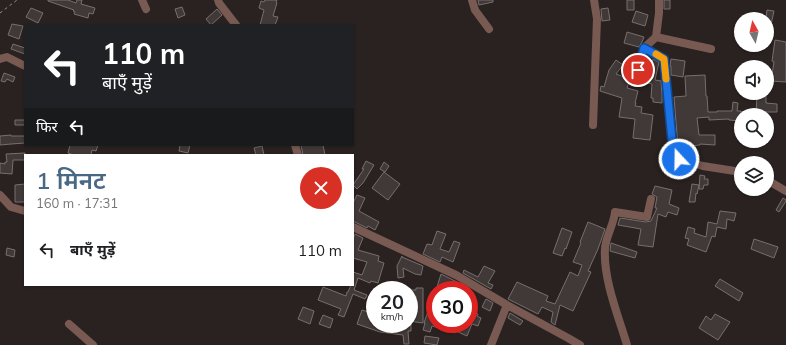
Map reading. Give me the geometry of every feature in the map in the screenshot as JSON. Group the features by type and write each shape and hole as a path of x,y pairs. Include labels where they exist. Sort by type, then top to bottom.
{"street":[{"path":"142,0 146,9"},
{"path":"218,0 235,24"},
{"path":"472,0 475,10 489,29"},
{"path":"593,125 597,19 594,0"},
{"path":"635,80 644,48 656,37 659,0"},
{"path":"656,37 711,49"},
{"path":"644,48 664,59 673,150 679,159 703,166 734,171"},
{"path":"0,59 7,57 24,66"},
{"path":"774,184 786,191"},
{"path":"0,195 11,207 24,211"},
{"path":"627,345 608,283 605,247 615,212 647,217 651,199"},
{"path":"354,227 456,275 580,345"},
{"path":"491,345 507,305"},
{"path":"69,324 93,345"}],"path":[{"path":"0,13 17,0"}],"building":[{"path":"48,0 68,0 76,3 77,0 82,0 81,4 95,8 93,14 89,13 88,18 74,14 74,10"},
{"path":"265,0 277,0 273,16 278,17 275,24 260,24 264,10 259,8 261,1 264,2"},
{"path":"478,0 493,0 493,2 479,5"},
{"path":"627,0 634,0 634,10 627,10"},
{"path":"664,0 670,0 670,9 664,9"},
{"path":"182,7 185,15 178,18 175,9"},
{"path":"31,8 43,13 38,23 26,17"},
{"path":"608,8 610,20 602,21 601,9"},
{"path":"217,9 222,15 212,24 210,24 206,19"},
{"path":"767,10 774,11 774,12 767,12"},
{"path":"636,11 648,15 645,26 632,22"},
{"path":"12,24 23,26 19,39 8,35"},
{"path":"627,32 644,37 639,47 624,43"},
{"path":"775,40 786,42 786,82 774,81 774,60 772,60"},
{"path":"13,44 24,48 24,54 11,49"},
{"path":"653,59 659,62 655,80 661,81 662,103 653,102 653,98 651,98 652,84 647,83"},
{"path":"671,59 685,61 683,77 671,75"},
{"path":"616,60 623,65 616,74 630,79 627,88 638,91 635,106 642,107 641,113 653,115 650,140 633,138 635,119 619,117 622,98 600,91 601,86 604,87 609,70"},
{"path":"4,73 15,77 13,82 7,79 5,82 1,81"},
{"path":"705,75 708,112 732,111 733,102 738,103 737,108 734,108 734,120 729,119 709,120 709,117 697,118 699,135 715,135 715,145 700,144 678,147 674,97 686,96 685,76"},
{"path":"757,100 766,100 766,103 777,104 777,112 774,112 774,108 756,108"},
{"path":"15,120 24,120 24,125 15,125"},
{"path":"0,136 24,136 24,143 0,145"},
{"path":"70,146 98,146 96,151 92,150 91,154 68,153"},
{"path":"180,146 190,146 188,153 179,151"},
{"path":"262,146 264,154 256,154 254,148"},
{"path":"301,146 323,146 325,154 303,154"},
{"path":"25,153 24,160 13,160 12,174 0,173 0,163 5,164 5,162 7,162 6,154"},
{"path":"366,161 374,165 363,183 357,189 354,184 364,169 362,169"},
{"path":"384,162 389,166 385,172 380,169"},
{"path":"384,172 400,184 388,200 372,188"},
{"path":"700,175 705,176 704,179 708,179 708,185 704,185 703,189 699,189"},
{"path":"24,184 24,202 15,202 15,185"},
{"path":"692,184 699,185 695,202 689,202"},
{"path":"655,186 672,190 669,204 679,208 677,215 668,212 666,217 658,214 653,247 638,245 641,229 618,225 620,218 646,222 651,221 657,208 655,208 657,197 652,194"},
{"path":"357,195 365,198 359,211 379,222 375,230 354,222 354,201"},
{"path":"783,198 786,201 779,212 776,210"},
{"path":"720,211 736,213 734,221 727,219 726,229 717,227 715,237 712,236 706,252 687,245 689,239 685,238 688,227 695,229 694,233 706,237 708,222 717,224"},
{"path":"588,222 605,229 588,271 591,272 573,311 560,305 555,325 551,322 553,312 542,307 538,314 508,299 517,282 548,296 546,301 555,304 570,272 578,276 582,265 573,262"},
{"path":"562,228 572,232 562,256 553,253"},
{"path":"437,231 446,234 440,249 449,252 454,241 460,243 453,262 442,257 440,262 423,254 427,244 432,245"},
{"path":"355,234 363,238 358,250 379,256 378,261 384,263 379,281 366,281 358,278 354,290 366,295 366,297 365,299 353,294 344,317 338,315 341,309 318,300 323,287 346,296 351,286 354,286 354,272 362,275 367,262 354,258"},
{"path":"754,239 778,247 774,258 751,249"},
{"path":"611,243 637,252 635,258 610,251"},
{"path":"7,248 15,250 14,257 6,255"},
{"path":"402,256 423,266 421,275 415,274 403,268 404,277 398,278 397,266"},
{"path":"484,266 495,271 488,283 493,285 491,289 463,273 464,270 478,277"},
{"path":"441,274 455,281 439,281"},
{"path":"720,279 743,293 739,301 715,286"},
{"path":"418,288 423,288 423,323 418,322"},
{"path":"486,299 493,303 490,311 482,307"},
{"path":"303,307 314,311 310,324 298,319"},
{"path":"362,310 366,311 366,327 357,324"},
{"path":"510,313 523,321 520,325 508,318"},
{"path":"715,314 730,322 718,340 699,328 706,316 711,320"},
{"path":"323,315 333,319 330,328 319,324"},
{"path":"478,316 481,318 478,326"},
{"path":"426,317 426,331 423,330"},
{"path":"388,333 408,333 409,344 404,344 403,335"},
{"path":"460,333 468,333 467,336"},
{"path":"425,336 439,338 437,345 424,343"}],"slow traffic":[{"path":"656,54 664,59 666,79"}],"route":[{"path":"638,70 644,48 664,59 673,150 679,159"}]}
